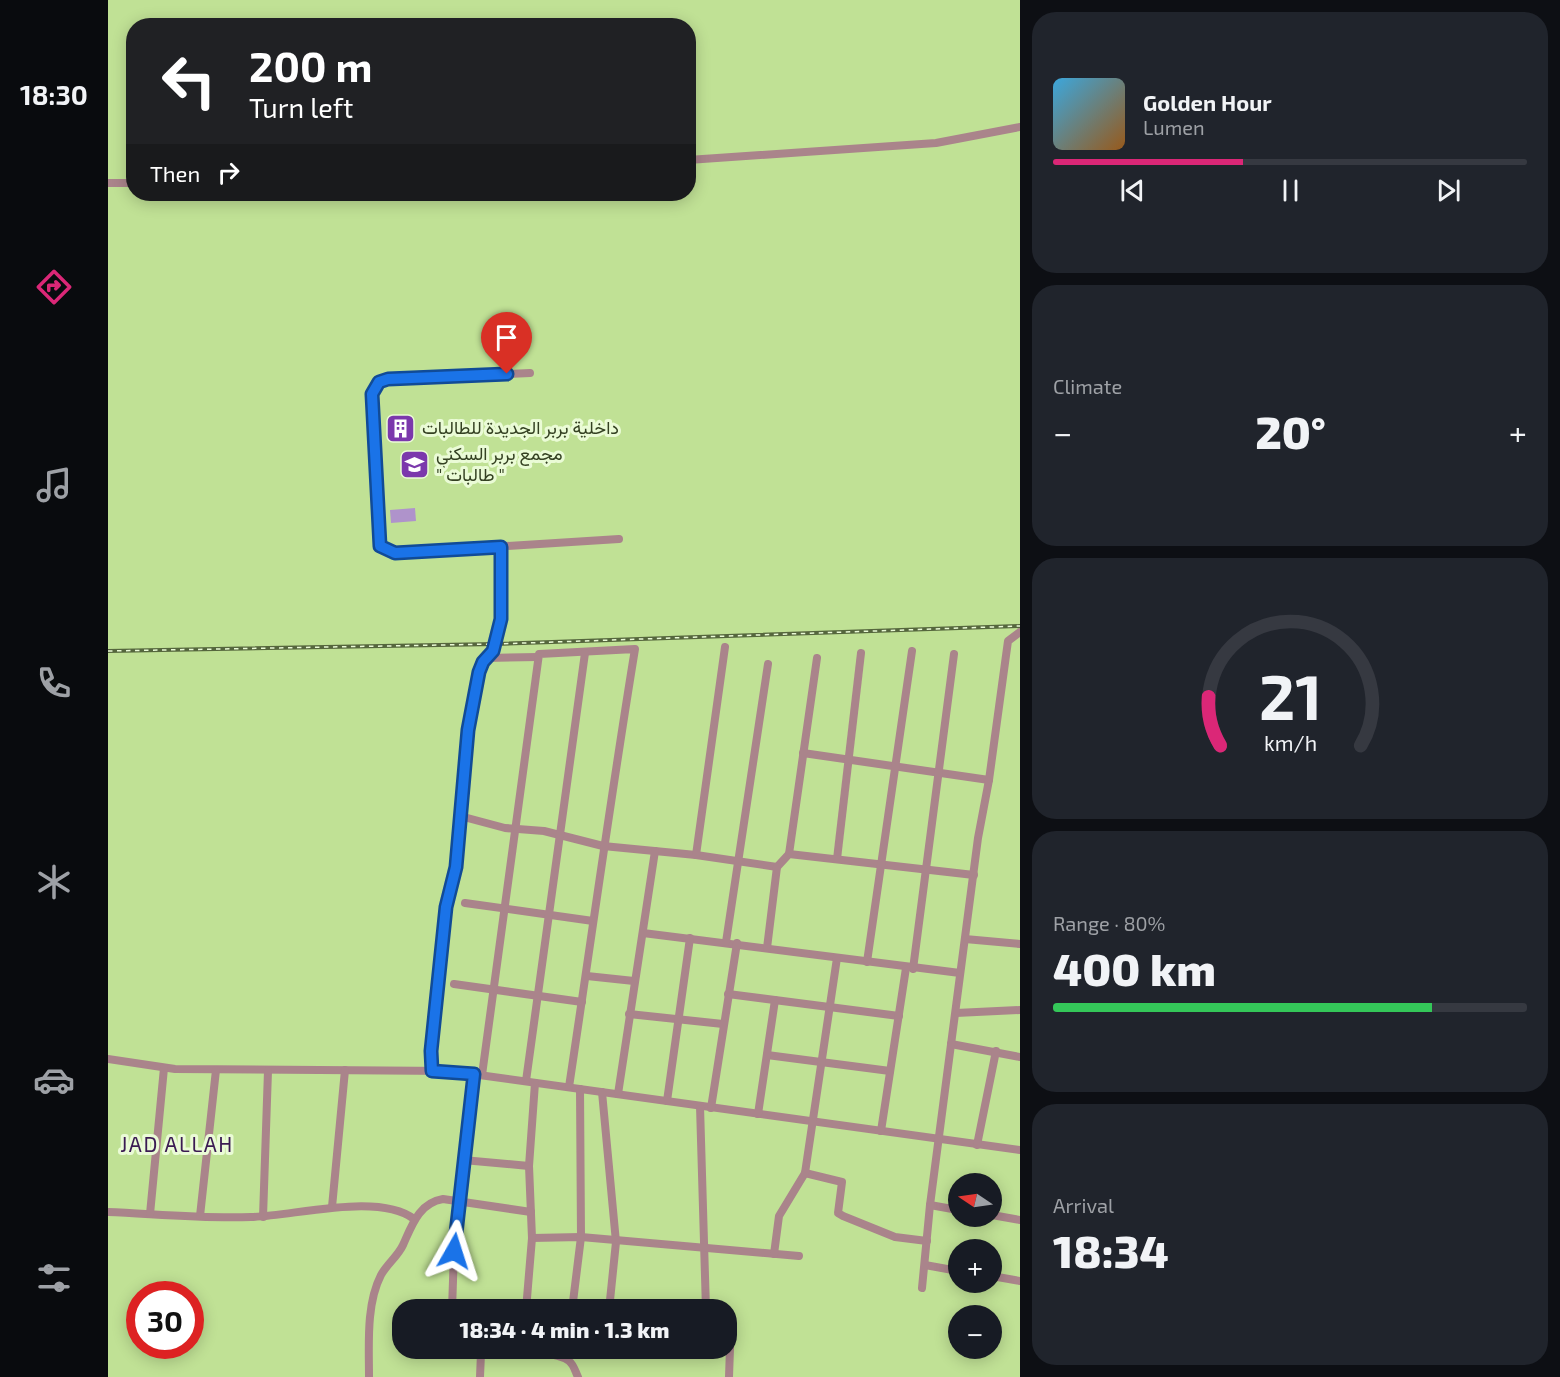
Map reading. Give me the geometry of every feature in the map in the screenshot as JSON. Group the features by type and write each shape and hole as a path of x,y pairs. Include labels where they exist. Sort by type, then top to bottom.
{"street":[{"path":"696,159 936,143 1020,127"},
{"path":"108,183 126,183"},
{"path":"530,373 388,379 379,382 372,394 380,546 395,553 619,539"},
{"path":"432,1071 431,1051 446,907 456,867 468,730 479,672 496,644 501,619 501,547"},
{"path":"922,1288 930,1205 960,973 1008,641 1020,632"},
{"path":"696,855 725,647"},
{"path":"486,658 538,657 539,654 635,649 603,846 587,975 569,1088"},
{"path":"867,962 912,651"},
{"path":"527,1299 532,1238 529,1166 531,1082 537,996 585,653"},
{"path":"837,859 861,653"},
{"path":"882,1131 940,774 954,654"},
{"path":"452,1299 454,1251 463,1160 493,989 538,657"},
{"path":"767,948 777,867 789,854 817,658"},
{"path":"726,942 768,664"},
{"path":"803,753 850,762 989,780"},
{"path":"460,816 513,829 560,834 603,846 696,855 777,867"},
{"path":"618,1094 655,851"},
{"path":"789,854 974,875"},
{"path":"465,903 548,917 593,921"},
{"path":"643,933 960,973"},
{"path":"667,1101 690,938"},
{"path":"965,939 1020,944"},
{"path":"711,1108 737,944"},
{"path":"774,1254 779,1216 805,1173 837,958"},
{"path":"587,975 634,981"},
{"path":"454,984 582,1002"},
{"path":"728,994 899,1016"},
{"path":"758,1114 775,1000"},
{"path":"956,1013 1020,1010"},
{"path":"629,1014 723,1024"},
{"path":"951,1044 1020,1057"},
{"path":"977,1145 996,1051"},
{"path":"767,1056 890,1071"},
{"path":"108,1059 164,1068 268,1071 432,1071 478,1074 1020,1150"},
{"path":"150,1214 164,1068"},
{"path":"200,1216 216,1070"},
{"path":"332,1207 345,1070"},
{"path":"263,1216 268,1071"},
{"path":"573,1299 581,1237 580,1089"},
{"path":"602,1092 616,1242 610,1299"},
{"path":"700,1106 706,1299"},
{"path":"463,1160 529,1166"},
{"path":"805,1173 842,1182 838,1213 843,1216 895,1238 927,1241"},
{"path":"369,1377 372,1307 377,1287 388,1263 402,1247 414,1219 434,1201 443,1199 531,1212"},
{"path":"108,1212 263,1216 340,1205 386,1208 406,1213 414,1219"},
{"path":"930,1205 948,1208"},
{"path":"1002,1217 1020,1220"},
{"path":"532,1238 581,1237 616,1242 799,1256"},
{"path":"925,1265 948,1269"},
{"path":"1002,1278 1020,1281"},
{"path":"480,1377 481,1359"},
{"path":"566,1359 573,1366 578,1377"},
{"path":"729,1377 731,1359"}],"shaded area":[{"path":"415,508 416,521 391,523 390,510"}],"railway":[{"path":"108,651 496,644 1020,626"}],"place":[{"name":"داخلية بربر الجديدة للطالبات","path":"401,428"},
{"name":"مجمع بربر السكني \" طالبات \"","path":"415,464"}],"district":[{"name":"JAD ALLAH","path":"177,1145"}],"route":[{"path":"454,1251 474,1074 432,1071 431,1051 445,936 446,907 456,867 468,730 479,672 496,644 501,619 501,547 395,553 380,546 375,491 372,394 373,387 388,379 507,374"}]}
